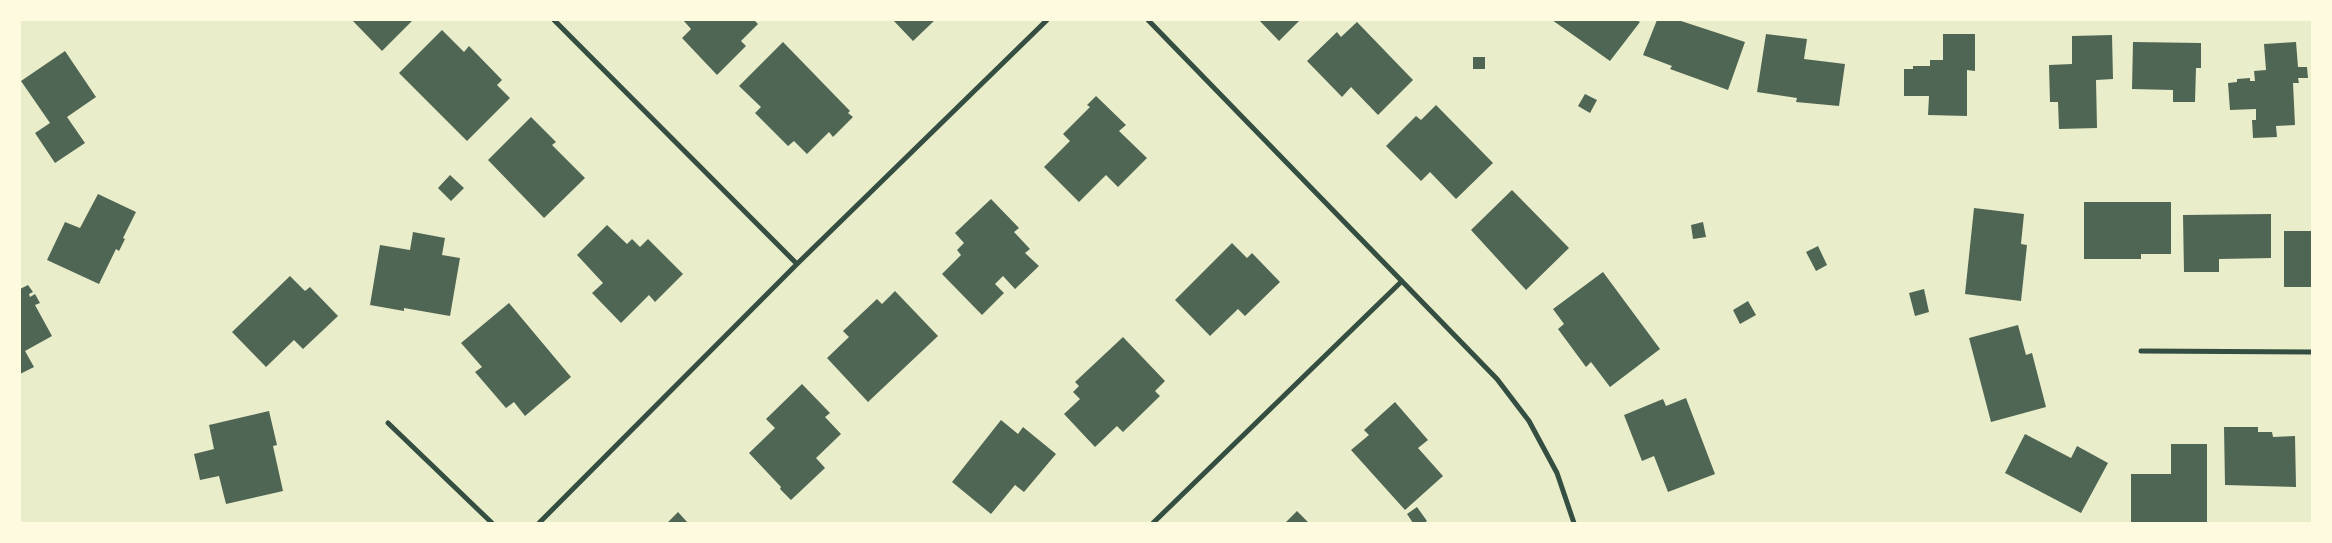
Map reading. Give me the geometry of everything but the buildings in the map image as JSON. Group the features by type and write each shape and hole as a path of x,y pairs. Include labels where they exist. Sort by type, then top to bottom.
{"street":[{"path":"554,20 797,264"},
{"path":"539,523 797,264 1047,20"},
{"path":"1148,20 1497,378 1529,421 1557,473 1574,523"},
{"path":"1153,523 1402,281"},
{"path":"2141,351 2312,352"},
{"path":"388,423 492,523"}]}
